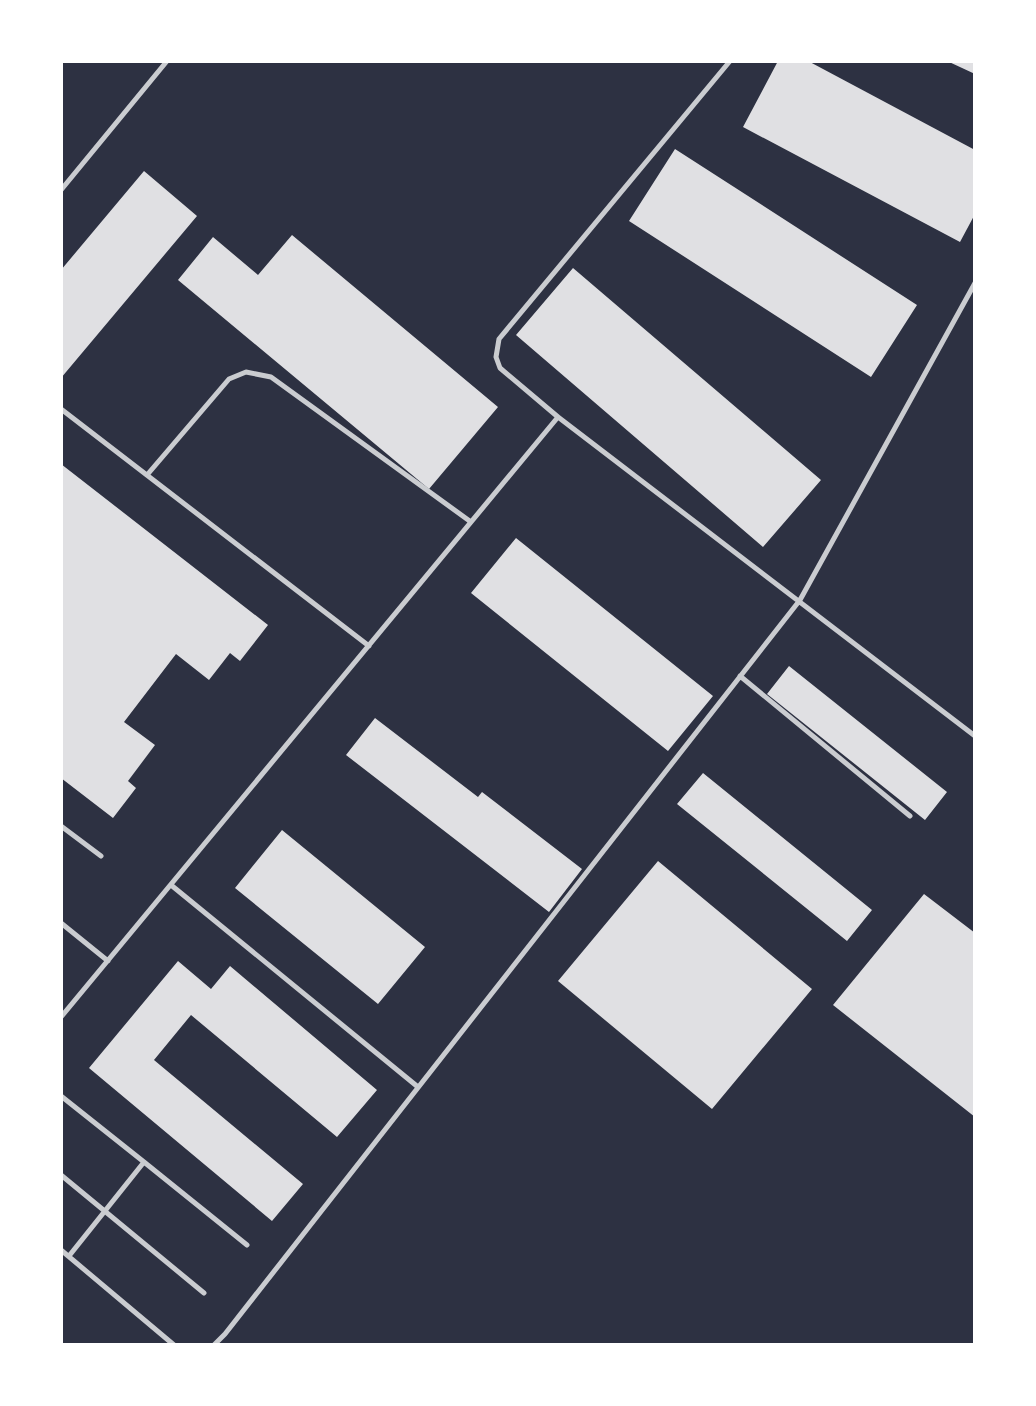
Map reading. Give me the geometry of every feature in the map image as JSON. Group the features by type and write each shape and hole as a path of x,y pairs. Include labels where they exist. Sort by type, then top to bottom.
{"lane":[{"path":"61,190 167,61"},
{"path":"730,61 499,339 496,357 500,368 558,417 975,736"},
{"path":"214,1345 800,600 975,283"},
{"path":"147,475 229,379 246,372 271,377 471,522"},
{"path":"61,409 369,646"},
{"path":"61,1017 558,417"},
{"path":"740,677 910,816"},
{"path":"61,826 102,856"},
{"path":"171,885 418,1087"},
{"path":"61,923 108,961"},
{"path":"61,1096 247,1245"},
{"path":"69,1256 144,1162"},
{"path":"61,1175 204,1293"},
{"path":"61,1250 174,1345"}],"building":[{"path":"778,61 808,61 975,150 975,214 960,242 743,127"},
{"path":"947,61 975,61 975,74"},
{"path":"675,149 917,305 871,377 629,221"},
{"path":"144,171 197,216 61,378 61,270"},
{"path":"292,235 498,407 429,489 178,280 213,237 258,275"},
{"path":"573,268 821,480 763,547 516,335"},
{"path":"61,464 268,625 240,661 230,653 209,680 176,654 124,722 155,745 128,781 136,788 113,818 61,778"},
{"path":"516,538 713,696 668,751 471,593"},
{"path":"789,666 947,792 925,820 767,694"},
{"path":"375,718 478,797 482,792 582,869 549,912 346,755"},
{"path":"703,773 872,910 847,941 677,804"},
{"path":"282,830 425,947 378,1004 235,888"},
{"path":"658,861 812,989 712,1109 558,981"},
{"path":"924,894 975,933 975,1117 833,1005"},
{"path":"178,961 211,989 230,966 377,1090 337,1137 191,1015 154,1060 303,1184 272,1221 89,1068"}]}
